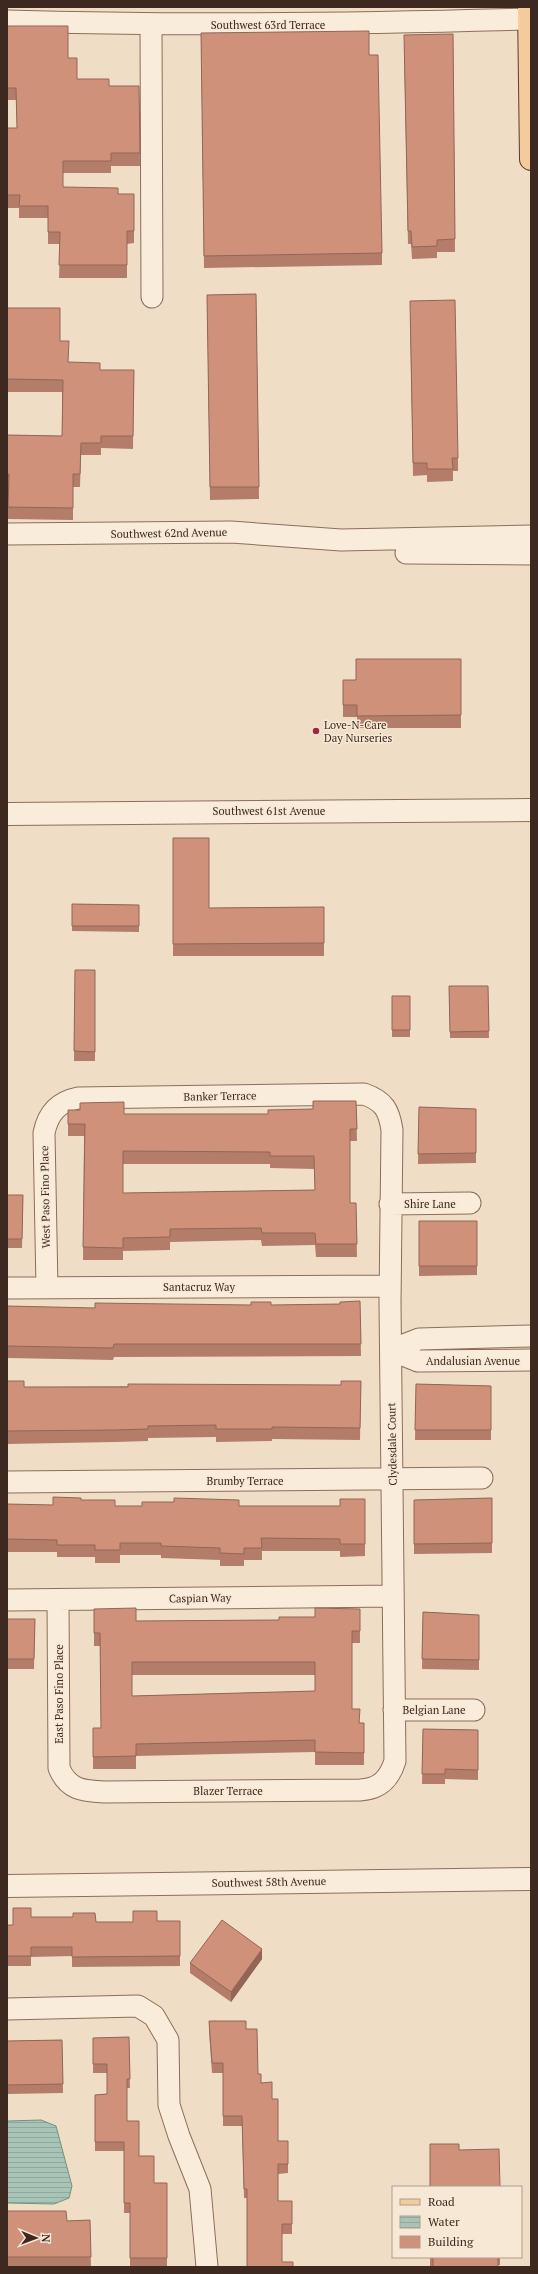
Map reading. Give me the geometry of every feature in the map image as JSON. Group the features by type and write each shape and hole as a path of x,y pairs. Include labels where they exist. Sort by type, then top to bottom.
{"main road":[{"path":"529,13 531,159"}],"street":[{"name":"Southwest 63rd Terrace","path":"7,21 152,25 390,24 529,13"},
{"path":"152,25 152,297"},
{"name":"Southwest 62nd Avenue","path":"7,534 232,532 330,539 402,540 531,536"},
{"path":"330,539 341,553 531,554"},
{"name":"Southwest 61st Avenue","path":"7,814 531,810"},
{"name":"Banker Terrace","path":"55,1109 64,1101 78,1098 336,1094 364,1094 376,1099 384,1107"},
{"name":"Clydesdale Court","path":"384,1107 390,1116 392,1130 390,1286 395,1762 385,1781"},
{"name":"West Paso Fino Place","path":"47,1288 44,1133 46,1120 55,1109"},
{"name":"Shire Lane","path":"390,1204 470,1204"},
{"name":"Santacruz Way","path":"7,1288 390,1286"},
{"name":"Andalusian Avenue","path":"391,1350 419,1339 531,1336"},
{"name":"Andalusian Avenue","path":"391,1350 418,1361 531,1360"},
{"name":"Brumby Terrace","path":"7,1482 393,1480 482,1478"},
{"name":"Caspian Way","path":"7,1600 393,1596"},
{"name":"East Paso Fino Place","path":"58,1600 59,1768 69,1785"},
{"name":"Belgian Lane","path":"394,1710 474,1710"},
{"name":"Blazer Terrace","path":"69,1785 78,1790 104,1792 360,1790 378,1786 385,1781"},
{"name":"Southwest 58th Avenue","path":"7,1886 531,1879"},
{"path":"7,2009 138,2006 154,2016 168,2040 169,2105 178,2136 200,2189 207,2267"}],"water":[{"path":"41,2120 56,2126 72,2186 69,2198 54,2204 7,2203 7,2121"}],"building":[{"path":"7,26 68,26 68,58 77,58 77,79 109,79 109,86 139,86 140,153 111,153 111,161 63,161 63,187 118,188 118,194 134,194 134,231 127,231 127,265 59,265 60,232 48,232 48,206 19,206 20,195 7,195 7,128 17,128 16,88 7,88"},
{"path":"369,31 369,55 378,55 382,253 204,256 201,33"},
{"path":"453,34 455,239 437,240 437,246 412,247 411,231 408,231 404,35"},
{"path":"256,294 259,487 210,487 207,295"},
{"path":"455,300 458,458 452,458 453,469 427,469 427,463 413,463 410,301"},
{"path":"7,308 60,308 60,341 69,341 68,362 100,363 100,370 134,370 133,436 101,436 101,443 81,443 80,474 73,474 73,508 8,507 9,474 7,474 7,435 62,436 63,380 7,379"},
{"path":"356,659 461,659 461,715 357,716 357,705 343,705 343,680 356,680"},
{"path":"173,838 209,838 209,908 324,907 324,943 173,944"},
{"path":"72,904 139,905 139,926 72,926"},
{"path":"75,970 95,970 95,1052 74,1051"},
{"path":"449,986 488,986 489,1031 450,1032"},
{"path":"392,996 410,996 410,1030 392,1030"},
{"path":"313,1101 356,1101 357,1129 350,1129 350,1203 356,1203 357,1244 316,1244 315,1233 262,1233 261,1228 170,1229 170,1237 123,1238 123,1248 83,1247 85,1124 68,1124 68,1110 80,1110 80,1103 124,1102 124,1114 268,1114 268,1110 313,1109","holes":["123,1151 270,1152 270,1156 314,1156 315,1190 123,1193"]},
{"path":"419,1107 476,1109 476,1153 418,1154"},
{"path":"7,1195 23,1195 22,1239 7,1239"},
{"path":"419,1221 477,1221 477,1266 419,1266"},
{"path":"360,1301 361,1344 114,1344 113,1348 7,1346 7,1306 95,1308 95,1303 251,1305 251,1302 271,1302 271,1305 340,1304 340,1302"},
{"path":"7,1381 24,1381 24,1387 128,1387 128,1384 341,1385 341,1381 361,1381 360,1428 272,1427 272,1429 216,1429 216,1425 148,1426 148,1429 115,1430 7,1431"},
{"path":"416,1384 491,1386 491,1430 415,1430"},
{"path":"53,1497 81,1498 81,1500 115,1500 115,1506 142,1506 142,1502 174,1502 174,1498 239,1500 239,1506 340,1506 340,1499 365,1499 365,1544 340,1544 340,1539 261,1538 262,1548 244,1548 244,1554 220,1553 220,1548 161,1546 161,1543 120,1543 120,1550 95,1550 95,1545 57,1545 57,1540 7,1539 7,1504 53,1505"},
{"path":"492,1498 492,1543 414,1544 414,1500"},
{"path":"136,1608 136,1621 279,1620 279,1617 315,1617 315,1608 360,1609 360,1631 352,1631 352,1709 360,1709 359,1723 364,1723 364,1753 315,1752 315,1740 136,1744 136,1756 93,1757 93,1728 101,1728 100,1633 94,1633 94,1609","holes":["132,1662 315,1662 315,1691 132,1696"]},
{"path":"423,1612 479,1615 479,1660 422,1659"},
{"path":"7,1619 35,1619 34,1659 7,1659"},
{"path":"423,1729 478,1730 478,1770 445,1769 445,1774 422,1774"},
{"path":"13,1908 31,1908 31,1917 73,1917 73,1913 95,1913 96,1922 133,1922 133,1911 157,1911 157,1921 180,1921 180,1956 72,1957 72,1947 31,1947 31,1956 7,1956 7,1925 13,1925"},
{"path":"222,1920 262,1949 231,1992 190,1963"},
{"path":"209,2021 246,2021 246,2029 257,2029 258,2074 261,2074 261,2083 272,2082 272,2099 278,2099 278,2141 288,2141 288,2164 278,2164 278,2201 292,2201 292,2224 282,2224 282,2262 293,2262 293,2267 247,2267 247,2189 244,2189 242,2116 223,2116 223,2063 212,2063"},
{"path":"129,2037 130,2079 127,2079 127,2121 139,2121 139,2156 154,2156 154,2183 167,2183 167,2258 130,2258 130,2203 124,2203 124,2142 95,2142 95,2095 107,2094 107,2064 93,2064 93,2038"},
{"path":"62,2040 63,2084 7,2085 7,2041"},
{"path":"430,2144 459,2144 459,2150 499,2149 500,2186 430,2186"},
{"path":"7,2211 66,2211 67,2221 90,2220 91,2257 7,2257"},
{"path":"433,2258 498,2258 498,2267 433,2267"}],"place":[{"name":"Love-N-Care Day Nurseries","path":"316,731"}]}
